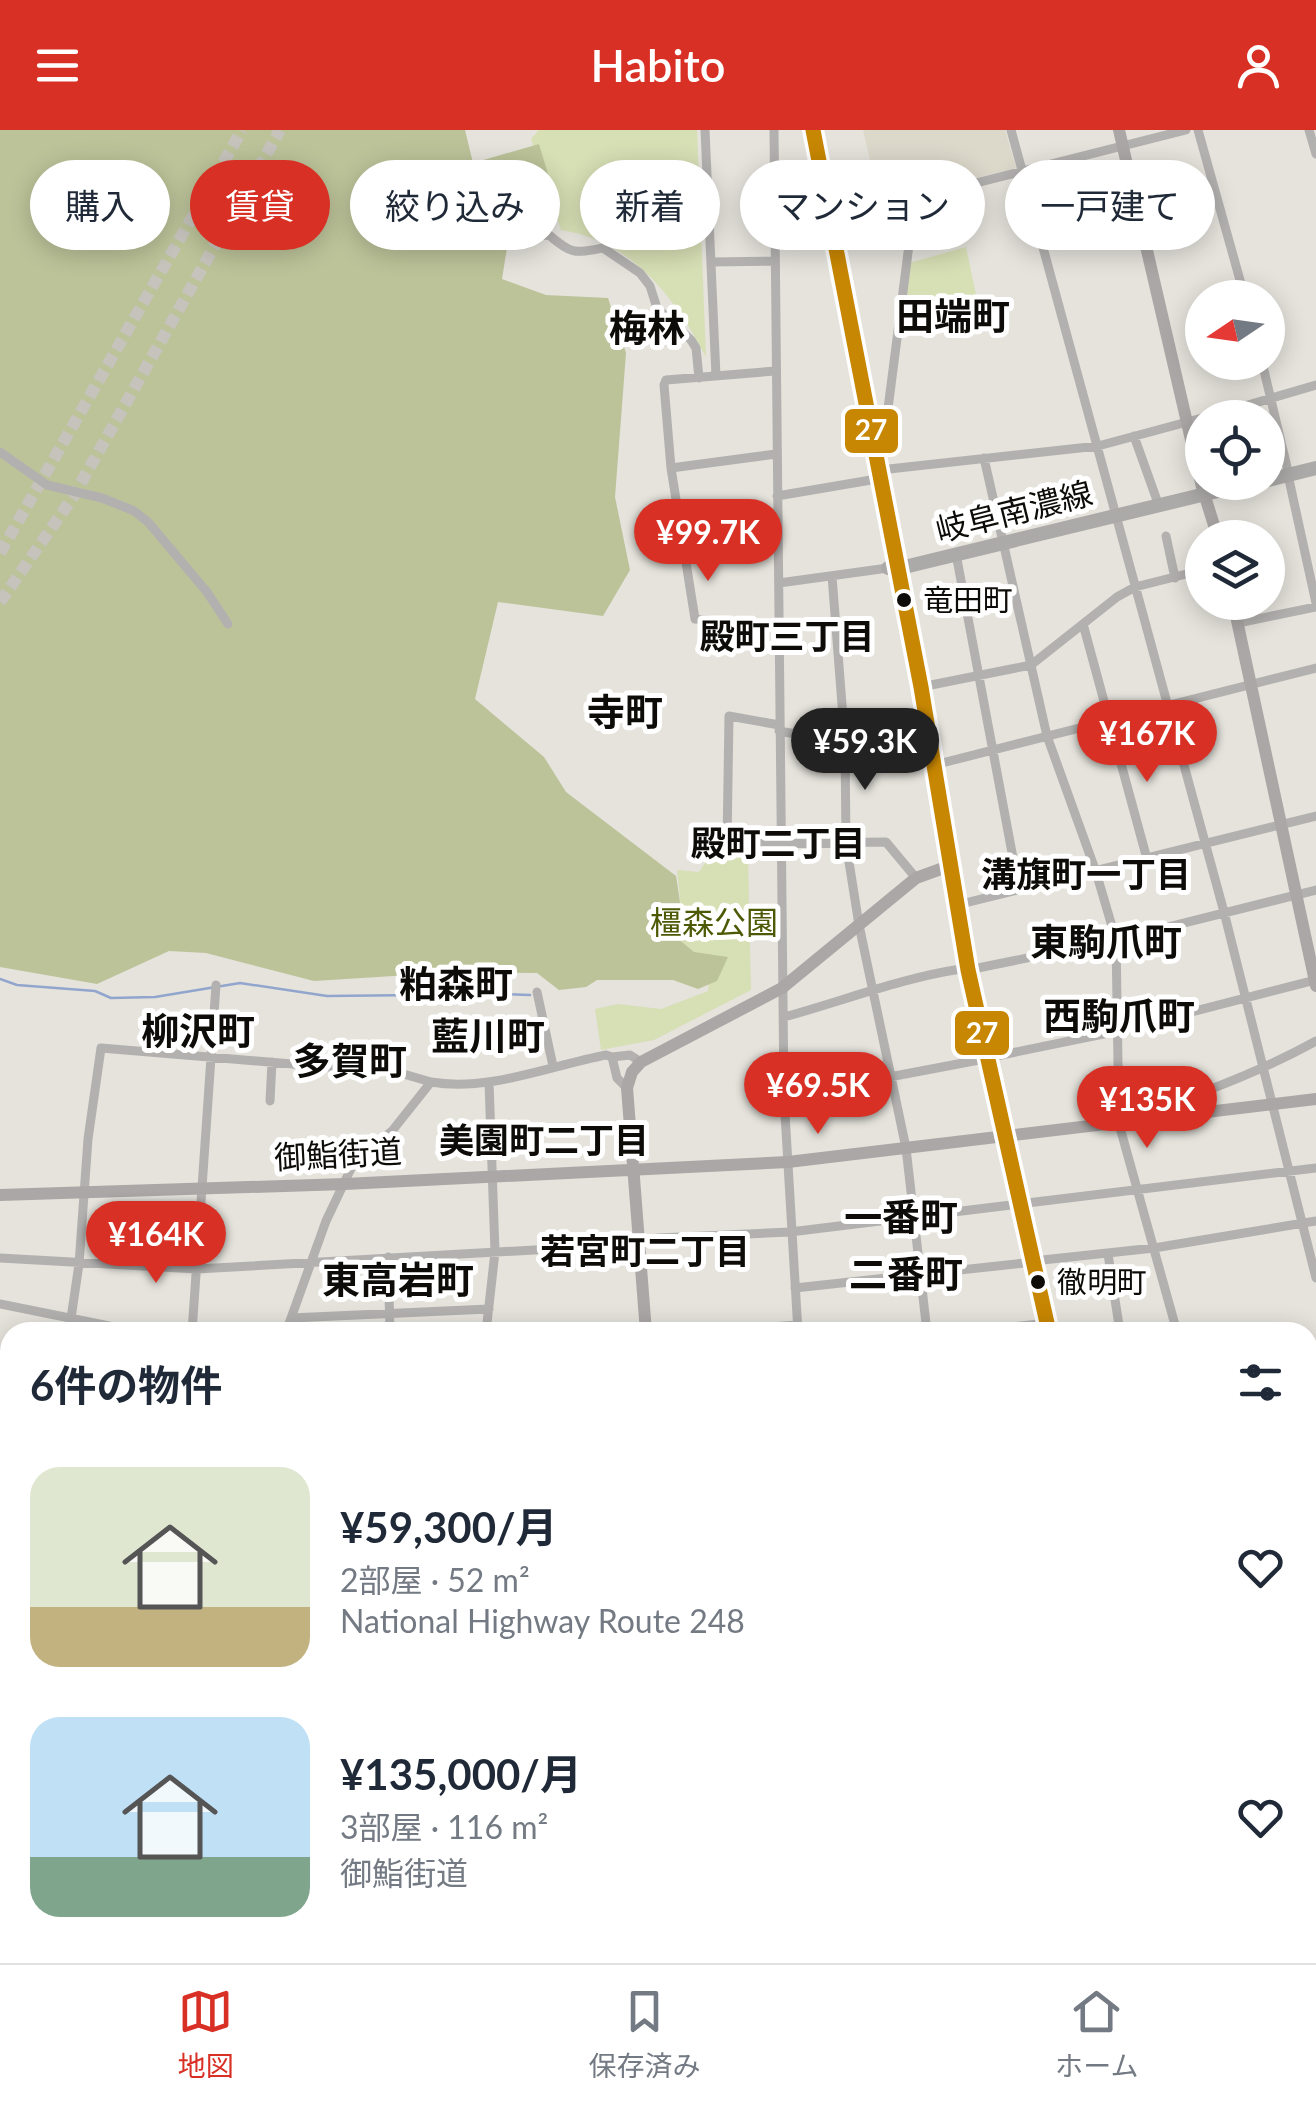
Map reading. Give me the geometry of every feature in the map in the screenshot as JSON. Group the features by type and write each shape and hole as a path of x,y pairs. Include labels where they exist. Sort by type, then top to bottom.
{"highway":[{"path":"809,130 816,160"},
{"path":"809,130 893,567 920,687 965,970"},
{"path":"835,250 873,444 875,475"},
{"path":"893,567 921,744 965,970 1041,1322"}],"main road":[{"path":"1287,471 1316,460"},
{"path":"1287,471 1316,468"},
{"name":"岐阜南濃線","path":"893,567 1185,495"},
{"name":"岐阜南濃線","path":"893,567 1002,540"}],"street":[{"path":"705,130 716,376"},
{"path":"774,130 784,1097 797,1322"},
{"path":"1011,130 1019,160"},
{"path":"1119,130 1185,414"},
{"path":"1070,160 1186,130"},
{"path":"1198,130 1239,280"},
{"path":"1309,130 1316,154"},
{"path":"560,244 575,253 603,248 640,272 650,286 657,308 692,340 700,378"},
{"path":"873,444 885,432 908,250"},
{"path":"1044,250 1224,912 1316,1278"},
{"path":"711,262 774,262"},
{"path":"775,371 666,380 664,385 671,468 694,619 778,626"},
{"path":"1238,623 1316,605 1267,380"},
{"path":"1268,400 1316,385"},
{"path":"777,496 984,458 1098,446 1185,423"},
{"path":"1134,436 1157,503"},
{"path":"0,452 47,485 102,498 134,511 208,592 228,624"},
{"path":"671,468 776,454"},
{"path":"984,458 1047,736 1116,940 1118,1124 1174,1322"},
{"path":"1166,536 1175,578"},
{"path":"681,538 778,540"},
{"path":"956,554 1020,890"},
{"path":"778,583 893,567"},
{"path":"920,687 1031,665 1116,596 1135,587 1185,575"},
{"path":"832,576 845,743 846,843 859,925 906,1148 926,1322"},
{"path":"784,1097 1118,1031 1315,983 1237,620"},
{"path":"1083,624 1146,858"},
{"path":"934,764 1316,668"},
{"path":"916,878 886,842 727,844 729,716 845,743 921,744"},
{"path":"957,905 1316,816"},
{"path":"645,1322 628,1088 632,1072 640,1062 782,988 916,878 946,866"},
{"path":"784,1017 873,993 914,976 965,970 1116,940 1316,890"},
{"path":"193,1322 216,985"},
{"path":"538,992 553,1066"},
{"name":"御鮨街道","path":"0,1195 345,1184 788,1162 1118,1124 1138,1121 1144,1112 1264,1070 1316,1041"},
{"path":"70,1322 101,1048 400,1073 457,1086 606,1055 630,1055 640,1062"},
{"path":"612,1057 616,1078 628,1088"},
{"path":"270,1101 272,1062"},
{"path":"289,1322 326,1222 354,1162 392,1131 431,1082"},
{"path":"487,1322 495,1252 490,1082"},
{"path":"1138,1121 1316,1099"},
{"path":"0,1258 197,1269 790,1232 1316,1168"},
{"path":"795,1288 1108,1254 1316,1221"},
{"path":"1108,1254 1118,1322"},
{"path":"388,1257 390,1322"},
{"path":"0,1304 93,1322"},
{"path":"290,1318 488,1309"}],"shaded area":[{"path":"863,130 1005,130 1014,160 1005,160 1005,171 985,176 985,160 870,160"}],"green space":[{"path":"0,130 465,130 472,160 350,160 350,250 507,250 502,279 546,295 608,298 626,353 615,497 630,570 603,616 498,602 475,699 544,757 566,792 676,876 681,909 674,922 676,937 694,952 728,957 717,981 698,989 673,980 597,980 586,987 559,990 537,973 457,972 314,981 206,953 169,951 97,984 0,967"},
{"path":"539,130 697,130 698,160 580,160 580,235 560,227 560,160 538,160 531,139"},
{"path":"539,144 544,160 483,160"},
{"path":"615,250 702,250 706,357 665,293"},
{"path":"967,250 980,314 955,319 901,316 909,263"},
{"name":"橿森公園","path":"748,855 751,990 654,1040 601,1050 595,1009 618,1004 661,1009 708,991 712,961 676,937 674,922 681,908 677,870 699,872 709,857 717,862"}],"waterway":[{"path":"0,979 17,985 95,991 111,998 155,997 240,983 327,996 420,995 444,999 477,993 530,995"}],"tunnel":[{"path":"0,553 242,130"},
{"path":"0,602 73,497 280,130"}],"transit line":[{"name":"27","path":"813,130 921,687 968,970 1047,1322"}],"place":[{"name":"竜田町","path":"904,600"},
{"name":"徹明町","path":"1038,1282"}],"district":[{"name":"田端町","path":"953,317"},
{"name":"梅林","path":"647,329"},
{"name":"殿町三丁目","path":"787,637"},
{"name":"寺町","path":"625,713"},
{"name":"殿町二丁目","path":"778,844"},
{"name":"溝旗町一丁目","path":"1086,875"},
{"name":"東駒爪町","path":"1106,943"},
{"name":"粕森町","path":"456,985"},
{"name":"西駒爪町","path":"1119,1017"},
{"name":"柳沢町","path":"198,1032"},
{"name":"藍川町","path":"488,1037"},
{"name":"多賀町","path":"350,1062"},
{"name":"美園町二丁目","path":"544,1141"},
{"name":"一番町","path":"901,1218"},
{"name":"若宮町二丁目","path":"645,1252"},
{"name":"二番町","path":"906,1275"},
{"name":"東高岩町","path":"398,1281"}]}
